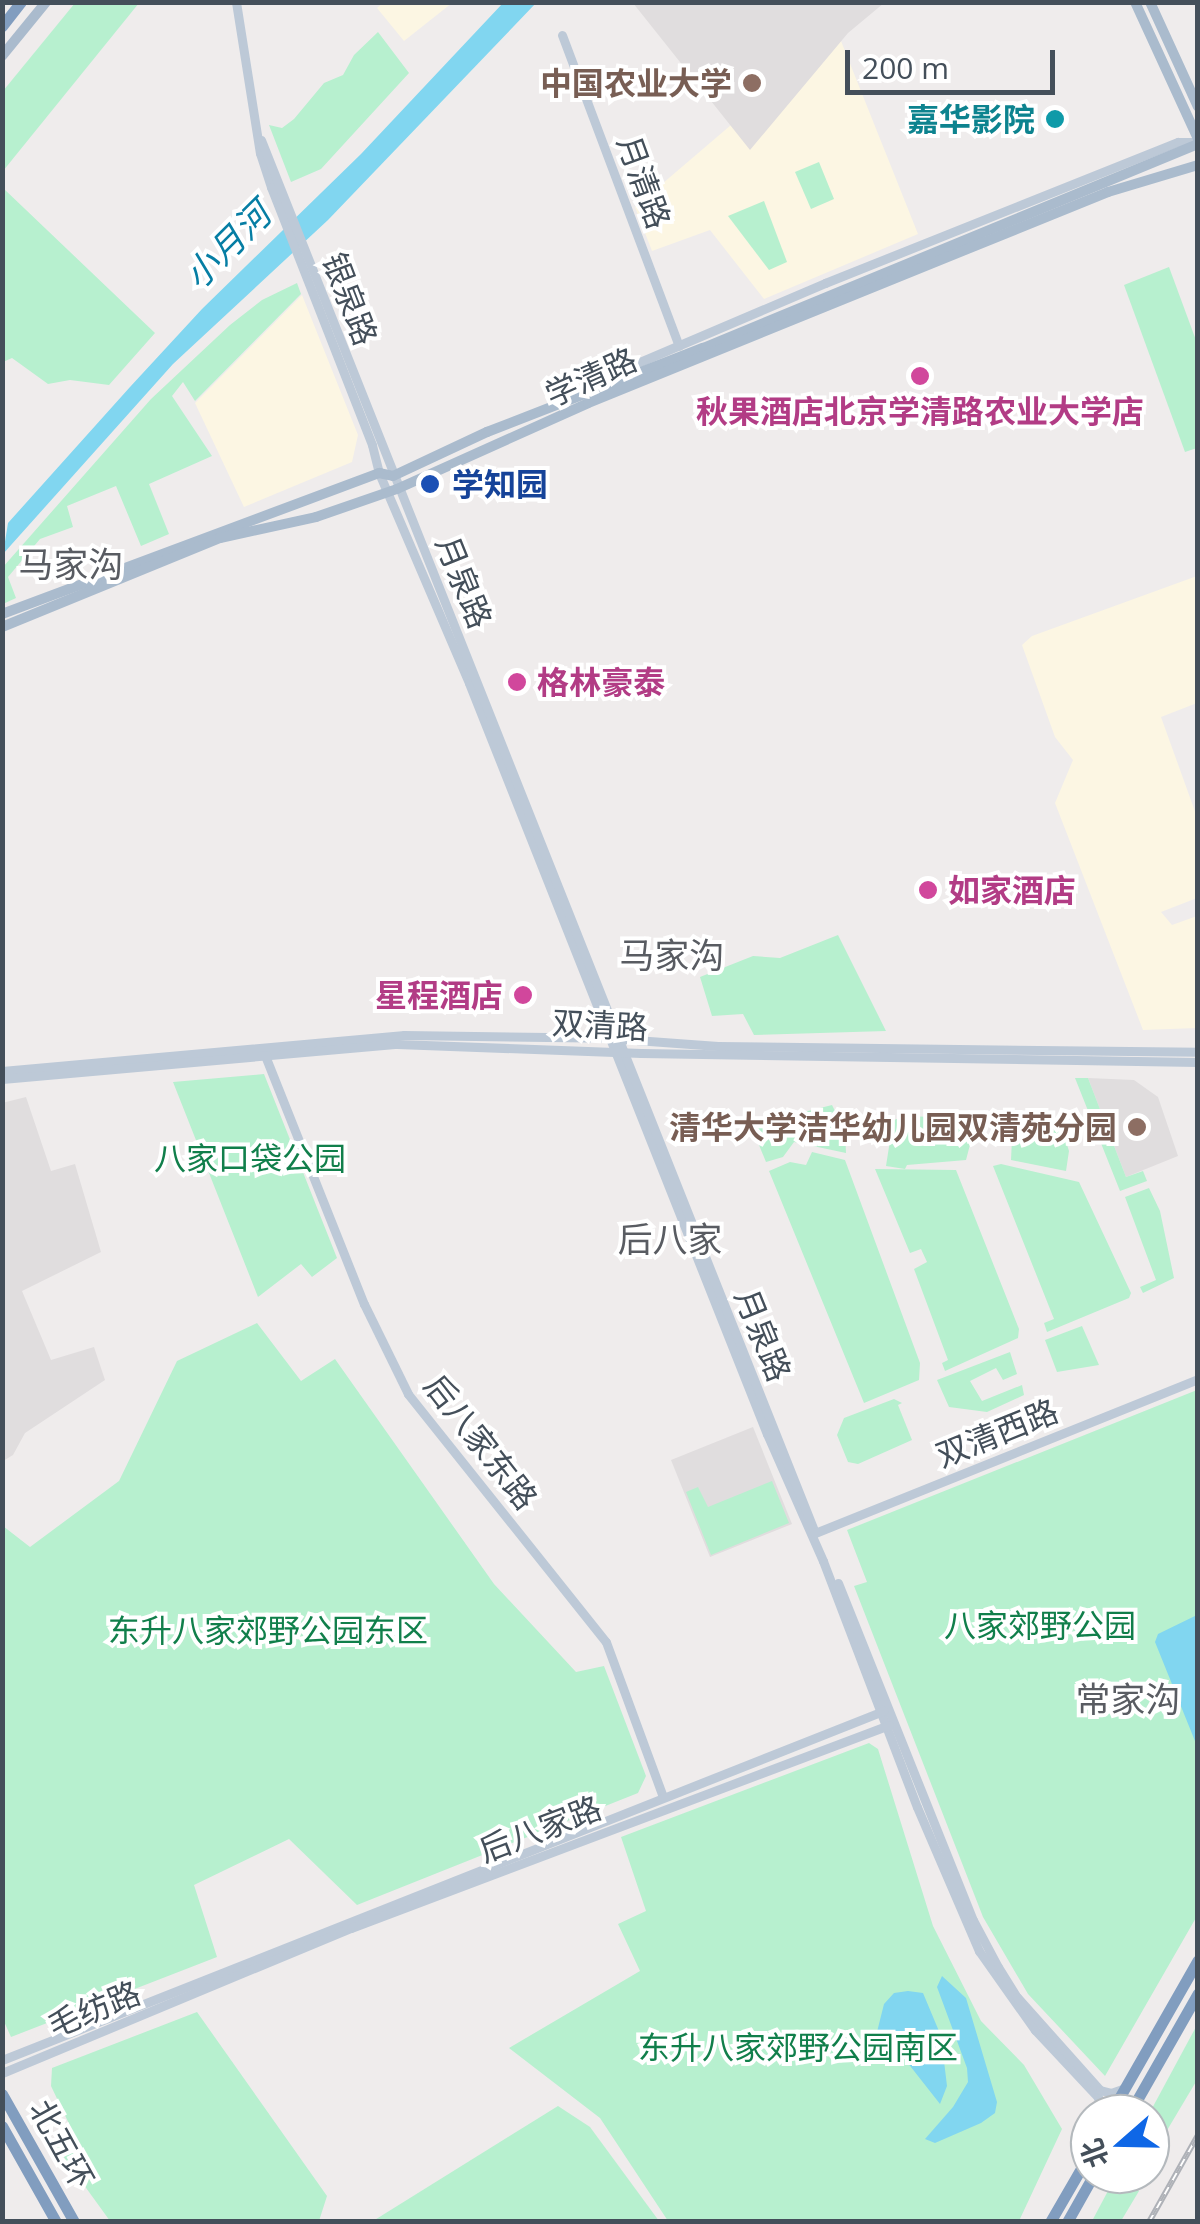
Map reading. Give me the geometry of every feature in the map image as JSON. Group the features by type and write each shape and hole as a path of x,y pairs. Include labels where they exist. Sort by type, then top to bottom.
{"highway":[{"path":"2,14 12,2"},
{"path":"2,26 21,2"},
{"path":"1122,2094 1198,1960"},
{"path":"1140,2094 1198,1993"},
{"name":"北五环","path":"2,2094 74,2222"},
{"name":"北五环","path":"2,2126 56,2222"},
{"path":"1050,2222 1070,2188"},
{"path":"1069,2222 1083,2194"}],"main road":[{"path":"2,56 46,2"},
{"name":"银泉路","path":"236,2 256,128 281,203 393,476 392,490"},
{"path":"1135,2 1198,142"},
{"path":"1150,2 1198,107"},
{"name":"月清路","path":"562,35 679,346"},
{"name":"学清路","path":"571,400 600,378 1178,142 1198,142"},
{"name":"学清路","path":"393,476 1198,142"},
{"name":"学清路","path":"2,628 220,538 316,517 392,490 588,403 1054,214 1198,165"},
{"path":"1026,216 1031,202"},
{"name":"银泉路","path":"306,264 379,473 392,490"},
{"path":"2,614 379,473 393,476"},
{"name":"月泉路","path":"392,490 613,1051 886,1710"},
{"name":"月泉路","path":"392,490 620,1039 979,1952 1034,2030 1095,2094"},
{"name":"双清路","path":"2,1079 404,1035 608,1038 718,1046 1198,1052"},
{"name":"双清路","path":"2,1071 397,1044 1198,1062"},
{"name":"后八家东路","path":"264,1051 364,1304 408,1394 606,1642 663,1796"},
{"name":"双清西路","path":"814,1533 1198,1379"},
{"name":"后八家路","path":"202,1979 886,1710"},
{"name":"月泉路","path":"891,1725 973,1920 1017,1997 1100,2090 1111,2093 1125,2088"},
{"name":"后八家路","path":"205,1990 369,1922 891,1725"},
{"name":"毛纺路","path":"2,2060 202,1979"},
{"name":"毛纺路","path":"2,2073 205,1990"}],"shaded area":[{"path":"383,2 452,3 404,41 377,8"},
{"name":"中国农业大学","path":"633,3 884,3 848,33 750,150"},
{"path":"841,41 918,234 764,299 710,230 652,251 635,207 731,125 750,149"},
{"path":"302,295 358,435 352,462 244,507 195,403"},
{"path":"1197,576 1197,703 1161,717 1197,817 1197,898 1161,912 1172,925 1197,916 1197,1028 1143,1030 1055,803 1073,760 1055,737 1022,645 1032,636"},
{"name":"清华大学洁华幼儿园双清苑分园","path":"1088,1078 1134,1080 1158,1097 1178,1156 1126,1177"},
{"path":"26,1097 51,1171 75,1164 101,1252 22,1291 51,1360 94,1347 105,1380 25,1433 13,1455 3,1461 2,1103"},
{"path":"753,1427 792,1524 710,1557 671,1460"}],"green space":[{"path":"75,3 139,3 3,171 3,91"},
{"path":"378,32 409,73 321,169 291,182 269,125 282,128 294,119 324,83 343,75 354,55"},
{"path":"819,162 834,199 811,209 795,172"},
{"path":"3,188 155,333 109,385 70,380 48,384 12,358 3,362"},
{"path":"764,201 787,262 769,270 728,216"},
{"path":"1169,267 1197,343 1197,448 1185,452 1124,285"},
{"path":"297,283 301,294 195,401 183,382 172,396 212,456 149,484 169,534 141,546 116,486 67,506 73,527 40,539 8,577 16,598 3,604 3,567 151,399 230,325 262,300"},
{"path":"838,935 886,1031 754,1035 743,1014 712,1016 700,977 753,956 780,958"},
{"name":"八家口袋公园","path":"264,1074 337,1258 312,1277 301,1264 258,1297 173,1082"},
{"path":"1075,1078 1088,1078 1126,1177 1143,1171 1147,1181 1120,1191"},
{"path":"832,1105 845,1131 846,1153 794,1142 783,1157 766,1162 750,1123 777,1110 804,1112"},
{"path":"954,1110 972,1137 966,1160 907,1165 905,1169 886,1166 891,1134 887,1123 904,1116 933,1117"},
{"path":"1032,1115 1050,1115 1061,1126 1069,1151 1066,1171 1011,1160 1012,1138 1029,1138"},
{"path":"812,1152 845,1160 920,1363 919,1380 864,1403 769,1171 790,1162 806,1165"},
{"path":"1001,1164 1079,1182 1131,1293 1129,1298 1047,1332 1044,1323 1054,1319 993,1166"},
{"path":"875,1169 956,1170 1019,1329 1018,1338 945,1371 942,1363 948,1360 914,1269 927,1262 921,1249 910,1253"},
{"path":"1149,1188 1160,1211 1174,1278 1143,1293 1140,1287 1156,1280 1125,1197"},
{"name":"东升八家郊野公园东区","path":"257,1323 301,1381 335,1359 494,1584 576,1672 604,1666 646,1776 638,1793 357,1905 289,1839 194,1885 217,1957 11,2037 2,2017 3,1526 30,1547 119,1481 177,1361"},
{"path":"1082,1326 1099,1365 1057,1372 1045,1340"},
{"path":"1010,1352 1017,1374 1003,1380 996,1368 970,1381 982,1401 1022,1385 1024,1395 987,1412 949,1407 937,1380"},
{"name":"八家郊野公园","path":"1197,1390 1197,1916 1105,2076 1028,1994 983,1917 854,1586 867,1582 847,1530"},
{"path":"894,1399 902,1403 898,1405 912,1440 858,1464 848,1462 837,1435 844,1418"},
{"path":"772,1481 789,1523 711,1555 686,1492 698,1487 708,1507"},
{"name":"东升八家郊野公园南区","path":"869,1743 878,1749 933,1926 981,2021 1024,2065 1062,2129 1019,2221 668,2221 600,2118 509,2048 640,1971 618,1924 646,1911 621,1837"},
{"path":"197,2012 327,2196 319,2221 110,2221 55,2145 71,2128 51,2086 52,2068"},
{"path":"1197,2025 1197,2080 1170,2125 1170,2094 1160,2094"},
{"path":"558,2106 590,2127 659,2221 373,2221"},
{"path":"1106,2194 1137,2194 1121,2221 1092,2221"}],"water":[{"path":"503,3 536,3 328,220 173,364 3,554 8,523 130,387 202,309 361,154"},
{"path":"1197,1615 1197,1746 1155,1642 1158,1634"},
{"path":"942,1976 966,1998 997,2102 995,2113 981,2123 935,2143 925,2139 953,2107 968,2082 967,2068 937,1987"},
{"path":"894,1993 923,1993 941,2036 947,2086 940,2104 896,2048 879,2046 877,2032 884,2004"}],"railway":[{"path":"1149,2222 1198,2135"}],"place":[{"name":"中国农业大学","path":"752,83"},
{"name":"嘉华影院","path":"1055,119"},
{"name":"秋果酒店北京学清路农业大学店","path":"920,376"},
{"name":"学知园","path":"430,484"},
{"name":"格林豪泰","path":"517,682"},
{"name":"如家酒店","path":"928,890"},
{"name":"星程酒店","path":"523,995"},
{"name":"清华大学洁华幼儿园双清苑分园","path":"1137,1127"}],"district":[{"name":"马家沟","path":"71,564"},
{"name":"马家沟","path":"672,955"},
{"name":"后八家","path":"670,1239"},
{"name":"常家沟","path":"1128,1699"}],"water label":[{"name":"小月河","path":"227,245"}]}
